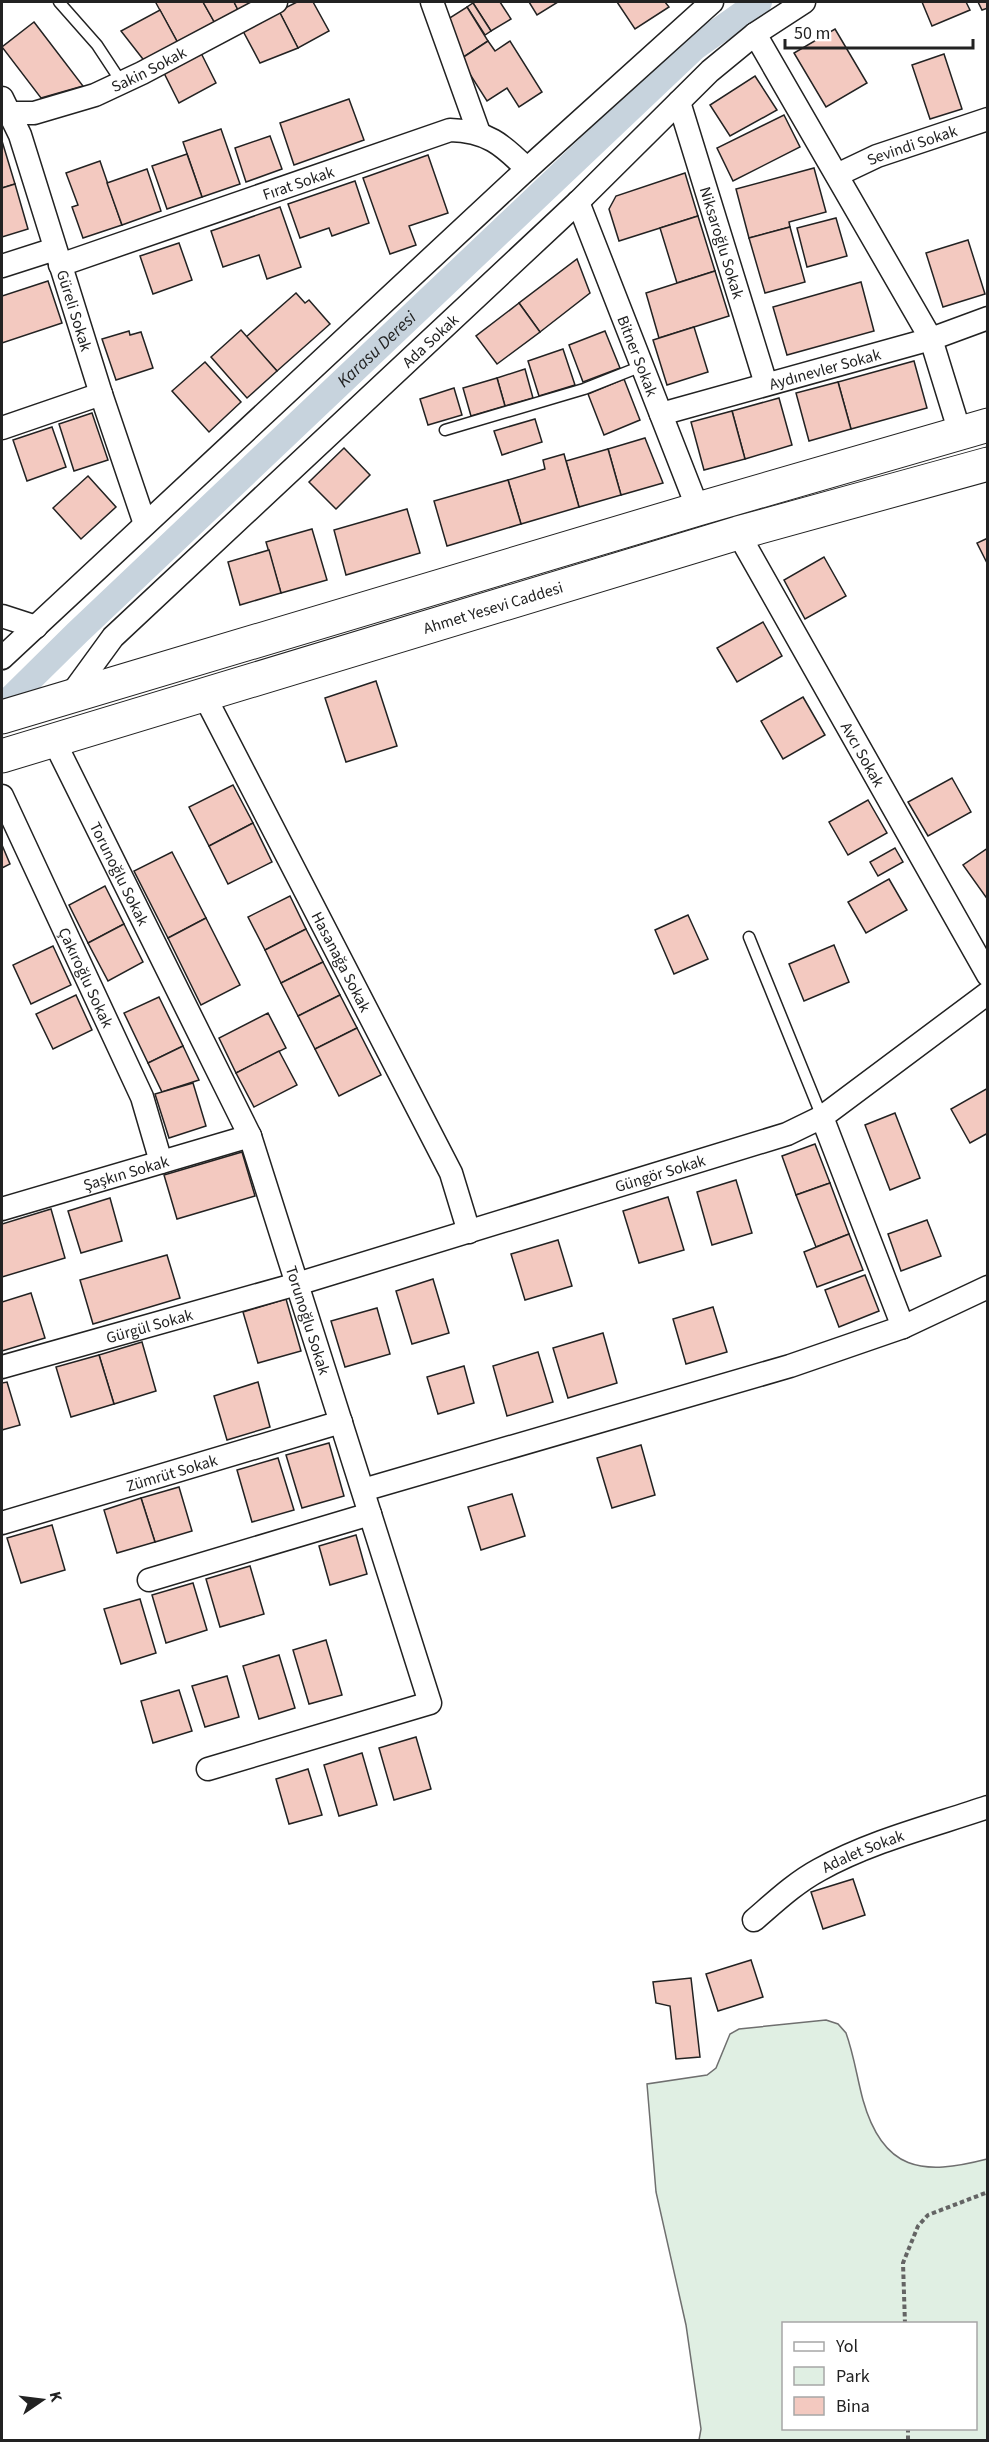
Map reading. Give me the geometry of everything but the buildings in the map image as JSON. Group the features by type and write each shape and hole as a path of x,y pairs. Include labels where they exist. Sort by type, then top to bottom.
{"highway":[{"path":"2,717 974,429"},
{"name":"Ahmet Yesevi Caddesi","path":"2,756 738,533 987,464"}],"street":[{"name":"Sakin Sokak","path":"6,106 34,113 95,95 276,2"},
{"path":"2,658 527,169 712,2"},
{"name":"Ada Sokak","path":"70,696 113,637 578,202 710,71 755,34 804,2"},
{"path":"437,4 479,133"},
{"path":"755,34 931,339 974,429"},
{"name":"Niksaroğlu Sokak","path":"679,102 766,384"},
{"name":"Güreli Sokak","path":"6,106 26,153 101,394 145,524"},
{"name":"Sevindi Sokak","path":"837,175 877,156 987,119"},
{"name":"Fırat Sokak","path":"2,266 58,257 450,130 479,133 497,141 527,169"},
{"name":"Bitner Sokak","path":"578,202 698,509"},
{"name":"Aydınevler Sokak","path":"661,414 931,339 987,318"},
{"path":"2,428 101,394"},
{"name":"Avcı Sokak","path":"738,533 986,968"},
{"path":"2,616 36,627"},
{"name":"Hasanağa Sokak","path":"204,695 451,1173 469,1232"},
{"name":"Torunoğlu Sokak","path":"54,741 250,1136 430,1703 208,1769"},
{"name":"Çakıroğlu Sokak","path":"2,796 142,1097 161,1162"},
{"name":"Güngör Sokak","path":"297,1284 788,1134 822,1118 987,993"},
{"path":"822,1118 903,1327"},
{"name":"Şaşkın Sokak","path":"2,1209 250,1136"},
{"name":"Gürgül Sokak","path":"2,1367 297,1284"},
{"path":"363,1490 790,1366 903,1327 987,1287"},
{"name":"Zümrüt Sokak","path":"2,1523 341,1422"},
{"path":"150,1580 370,1514"},
{"name":"Adalet Sokak","path":"754,1920 795,1885 821,1869 867,1848 987,1807"}],"lane":[{"path":"59,2 97,45 122,83"},
{"path":"445,430 584,389 642,366"},
{"path":"749,937 822,1118"}],"path":[{"path":"905,2322 903,2263 918,2226 928,2215 987,2192"}],"green space":[{"path":"826,2020 838,2024 846,2033 849,2041 871,2124 882,2142 894,2154 924,2167 943,2167 987,2159 987,2440 699,2440 701,2429 686,2325 656,2192 647,2084 707,2075 716,2068 730,2034 739,2029"}],"waterway":[{"name":"Karasu Deresi","path":"2,707 77,633 694,48 759,2"}]}
